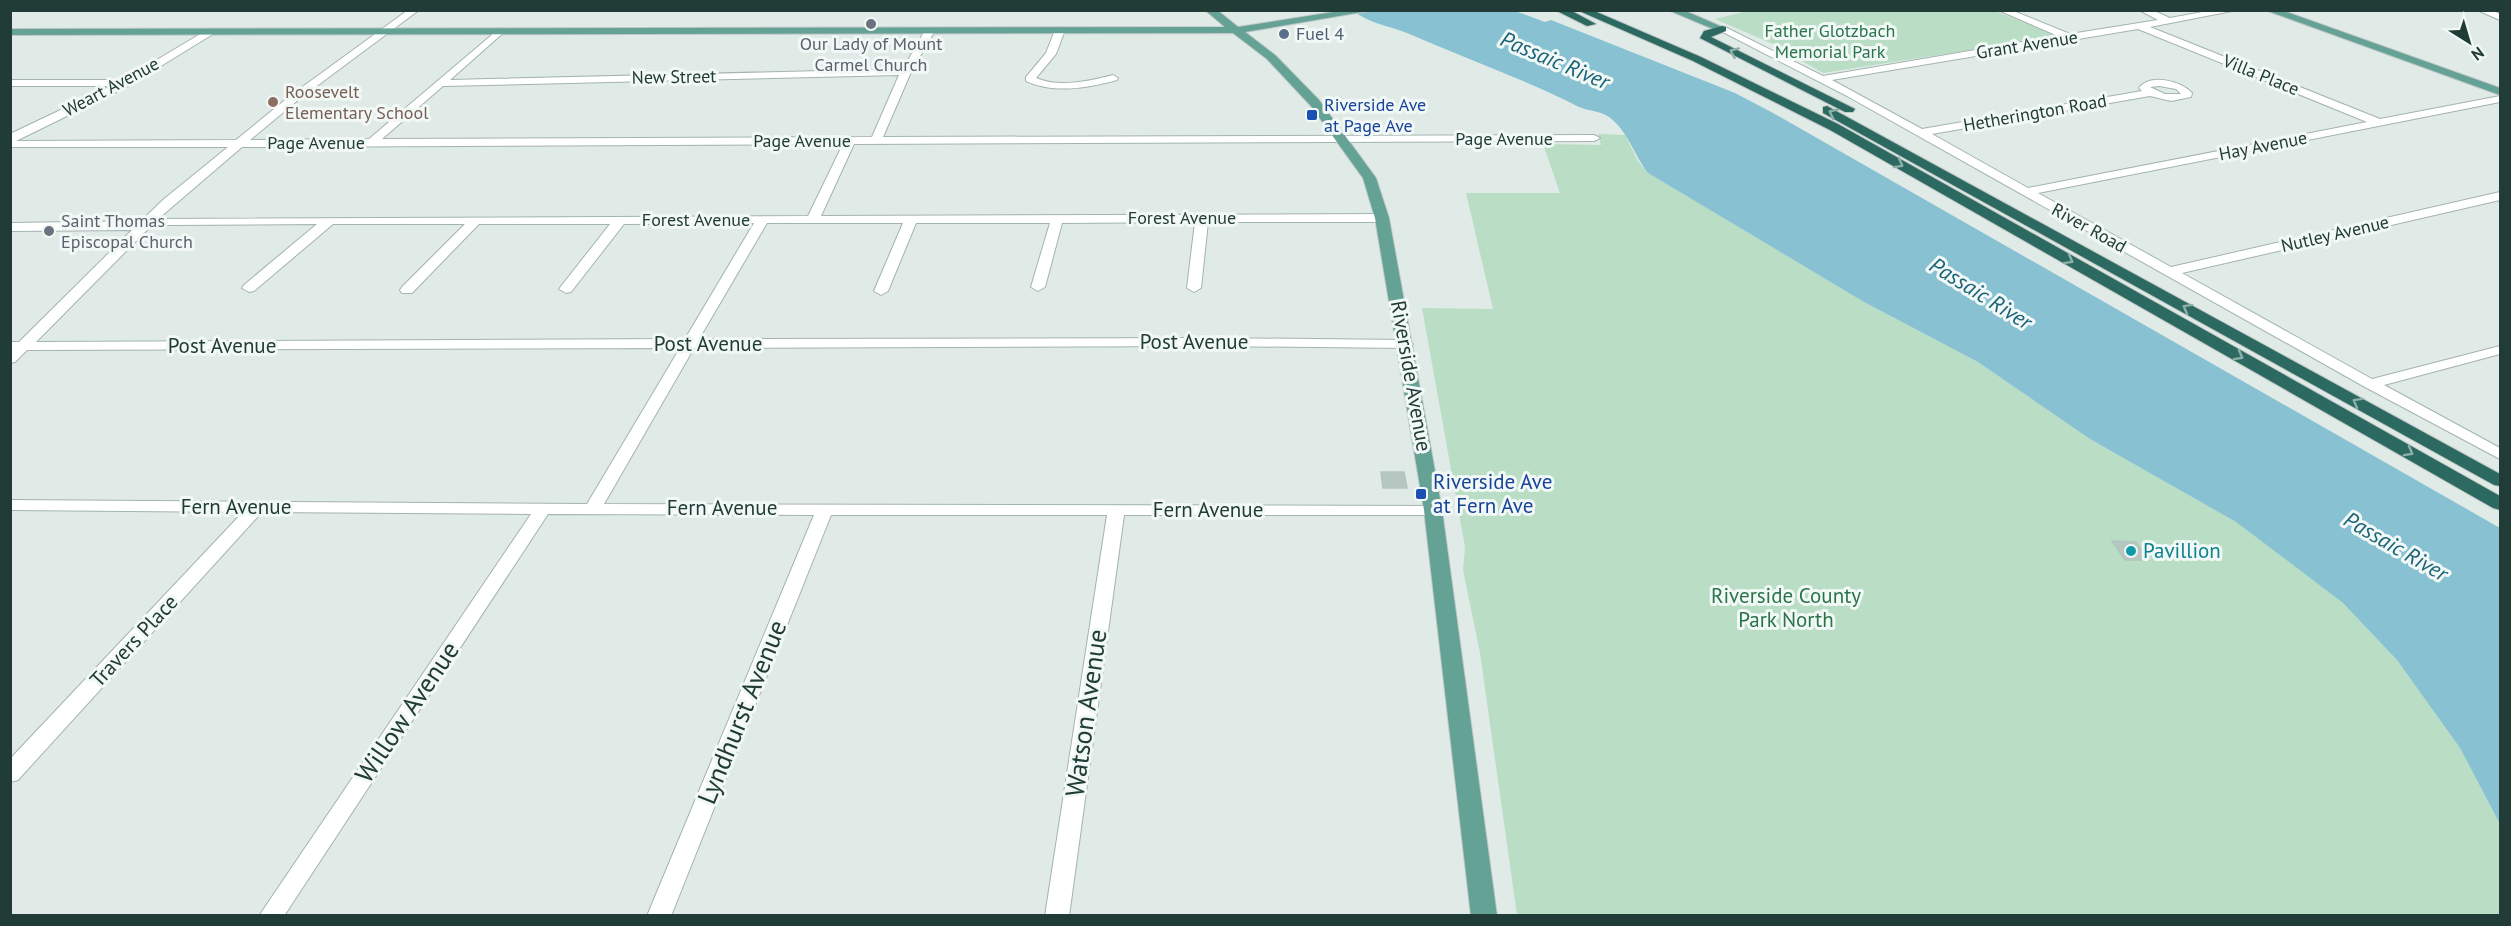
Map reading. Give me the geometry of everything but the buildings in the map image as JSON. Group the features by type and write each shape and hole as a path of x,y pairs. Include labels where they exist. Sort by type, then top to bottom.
{"highway":[{"path":"1560,10 1695,66 1863,143"},
{"path":"1582,10 1724,71 1863,143 2500,504"},
{"path":"1607,10 1797,94 2500,481"},
{"path":"1722,29 1708,33 1705,38 1802,84 1897,135 2124,273"}],"main road":[{"name":"Riverside Avenue","path":"1210,10 1287,71 1343,140 1369,178 1382,218 1434,510 1456,707 1484,915"},
{"path":"10,32 1238,30 1370,10"},
{"name":"River Road","path":"1672,10 1722,29"},
{"path":"2270,10 2500,92"}],"street":[{"path":"10,359 17,346 144,225 237,143 414,10"},
{"path":"2002,10 2072,38"},
{"path":"2143,10 2171,21"},
{"name":"Grant Avenue","path":"1821,79 2233,10"},
{"path":"2481,10 2500,17"},
{"name":"Villa Place","path":"2141,26 2380,123"},
{"name":"River Road","path":"1722,29 1920,133 2500,454"},
{"path":"1060,30 1051,54 1030,79 1042,83 1064,84 1096,83 1113,78"},
{"name":"Weart Avenue","path":"10,139 126,83 210,32"},
{"path":"370,143 500,32"},
{"path":"876,141 906,72 929,32"},
{"name":"New Street","path":"443,83 906,72"},
{"path":"10,83 126,83"},
{"name":"Hetherington Road","path":"1920,133 2150,93"},
{"name":"Hay Avenue","path":"2025,192 2500,99"},
{"name":"Page Avenue","path":"10,144 1594,138"},
{"path":"812,220 850,141"},
{"name":"Nutley Avenue","path":"2169,272 2500,196"},
{"path":"1194,288 1202,218"},
{"name":"Forest Avenue","path":"10,227 144,225 167,221 1382,218"},
{"path":"1038,287 1057,219"},
{"path":"566,289 620,220"},
{"path":"881,291 911,220"},
{"path":"407,290 475,221"},
{"path":"592,509 762,221"},
{"path":"249,288 328,222"},
{"name":"Post Avenue","path":"17,346 1211,342 1406,344"},
{"path":"2370,384 2500,350"},
{"name":"Fern Avenue","path":"10,505 543,509 1434,510"},
{"name":"Travers Place","path":"10,774 257,507"},
{"name":"Lyndhurst Avenue","path":"659,915 825,508"},
{"name":"Willow Avenue","path":"271,915 543,509"},
{"name":"Watson Avenue","path":"1057,915 1116,510"}],"green space":[{"name":"Father Glotzbach Memorial Park","path":"1751,10 1995,11 2059,36 1823,73 1773,44 1715,19"},
{"name":"Riverside County Park North","path":"1598,134 1625,135 1638,161 1648,173 1864,302 1978,362 2090,439 2236,522 2343,603 2397,660 2460,748 2500,824 2500,915 1517,915 1480,653 1463,570 1465,547 1422,308 1493,309 1466,193 1560,193 1543,144 1601,145"}],"water":[{"name":"Passaic River","path":"1353,11 1515,11 1545,22 1551,20 1735,93 2500,528 2500,824 2460,748 2397,660 2343,603 2236,522 2090,439 1978,362 1864,302 1648,173 1621,129 1606,115 1579,107 1537,87 1407,33 1372,21"}],"place":[{"name":"Our Lady of Mount Carmel Church","path":"871,24"},
{"name":"Fuel 4","path":"1284,34"},
{"name":"Roosevelt Elementary School","path":"273,102"},
{"name":"Riverside Ave at Page Ave","path":"1312,115"},
{"name":"Saint Thomas Episcopal Church","path":"49,231"},
{"name":"Riverside Ave at Fern Ave","path":"1421,494"},
{"name":"Pavillion","path":"2131,551"}]}
